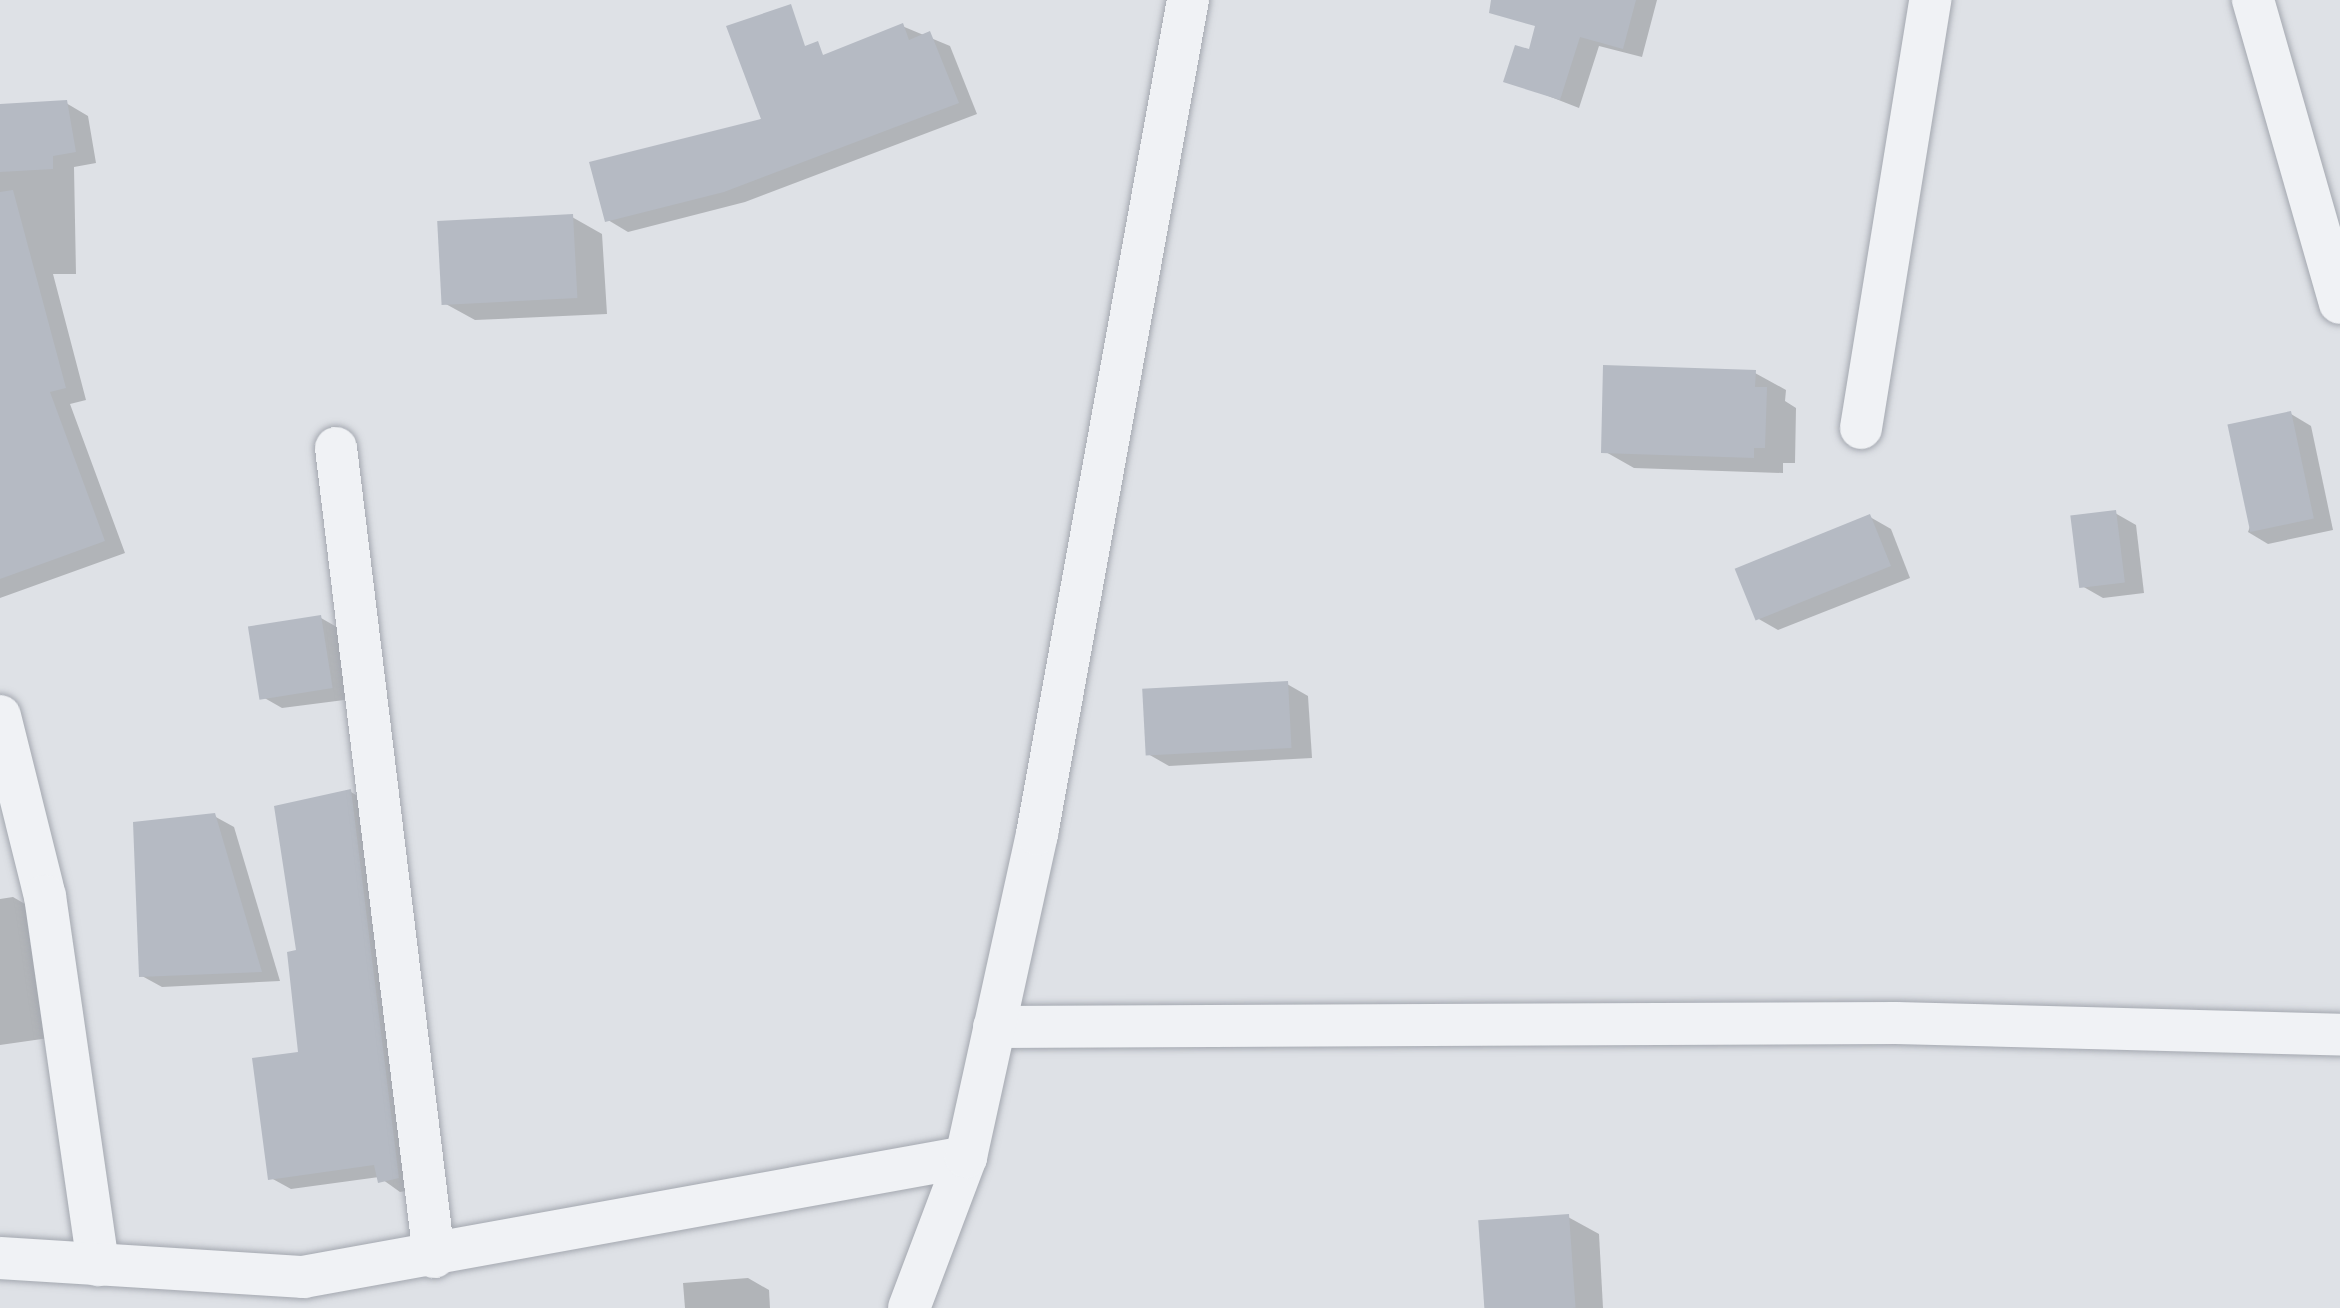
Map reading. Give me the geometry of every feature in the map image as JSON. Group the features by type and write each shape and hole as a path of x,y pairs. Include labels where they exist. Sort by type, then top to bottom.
{"street":[{"path":"909,1308 965,1157 1037,835 1188,0"},
{"path":"1861,428 1930,0"},
{"path":"2253,0 2340,303"},
{"path":"336,448 434,1257"},
{"path":"0,716 45,896 98,1265"},
{"path":"994,1028 1896,1023 2340,1035"},
{"path":"0,1258 303,1277 434,1257 965,1157"}],"building":[{"path":"1491,0 1636,0 1623,49 1580,37 1560,100 1503,82 1515,45 1529,49 1535,26 1489,13"},
{"path":"791,4 805,46 818,41 823,55 903,23 909,40 930,31 959,103 724,192 605,222 589,162 761,119 726,26"},
{"path":"67,100 76,152 53,156 53,169 0,172 0,104"},
{"path":"13,190 66,388 50,392 105,541 0,579 0,192"},
{"path":"573,214 577,298 442,305 437,221"},
{"path":"1603,365 1756,370 1755,387 1767,387 1765,448 1754,448 1754,458 1601,453"},
{"path":"2291,411 2314,519 2250,532 2227,425"},
{"path":"2116,510 2125,582 2079,588 2070,516"},
{"path":"1870,514 1891,566 1756,621 1735,569"},
{"path":"321,615 333,688 259,700 248,627"},
{"path":"1288,681 1292,748 1146,756 1142,689"},
{"path":"351,789 399,1178 378,1183 374,1165 268,1180 252,1058 298,1052 287,952 296,950 274,806"},
{"path":"215,813 262,972 139,977 133,822"},
{"path":"1569,1214 1576,1308 1484,1308 1478,1220"}]}
